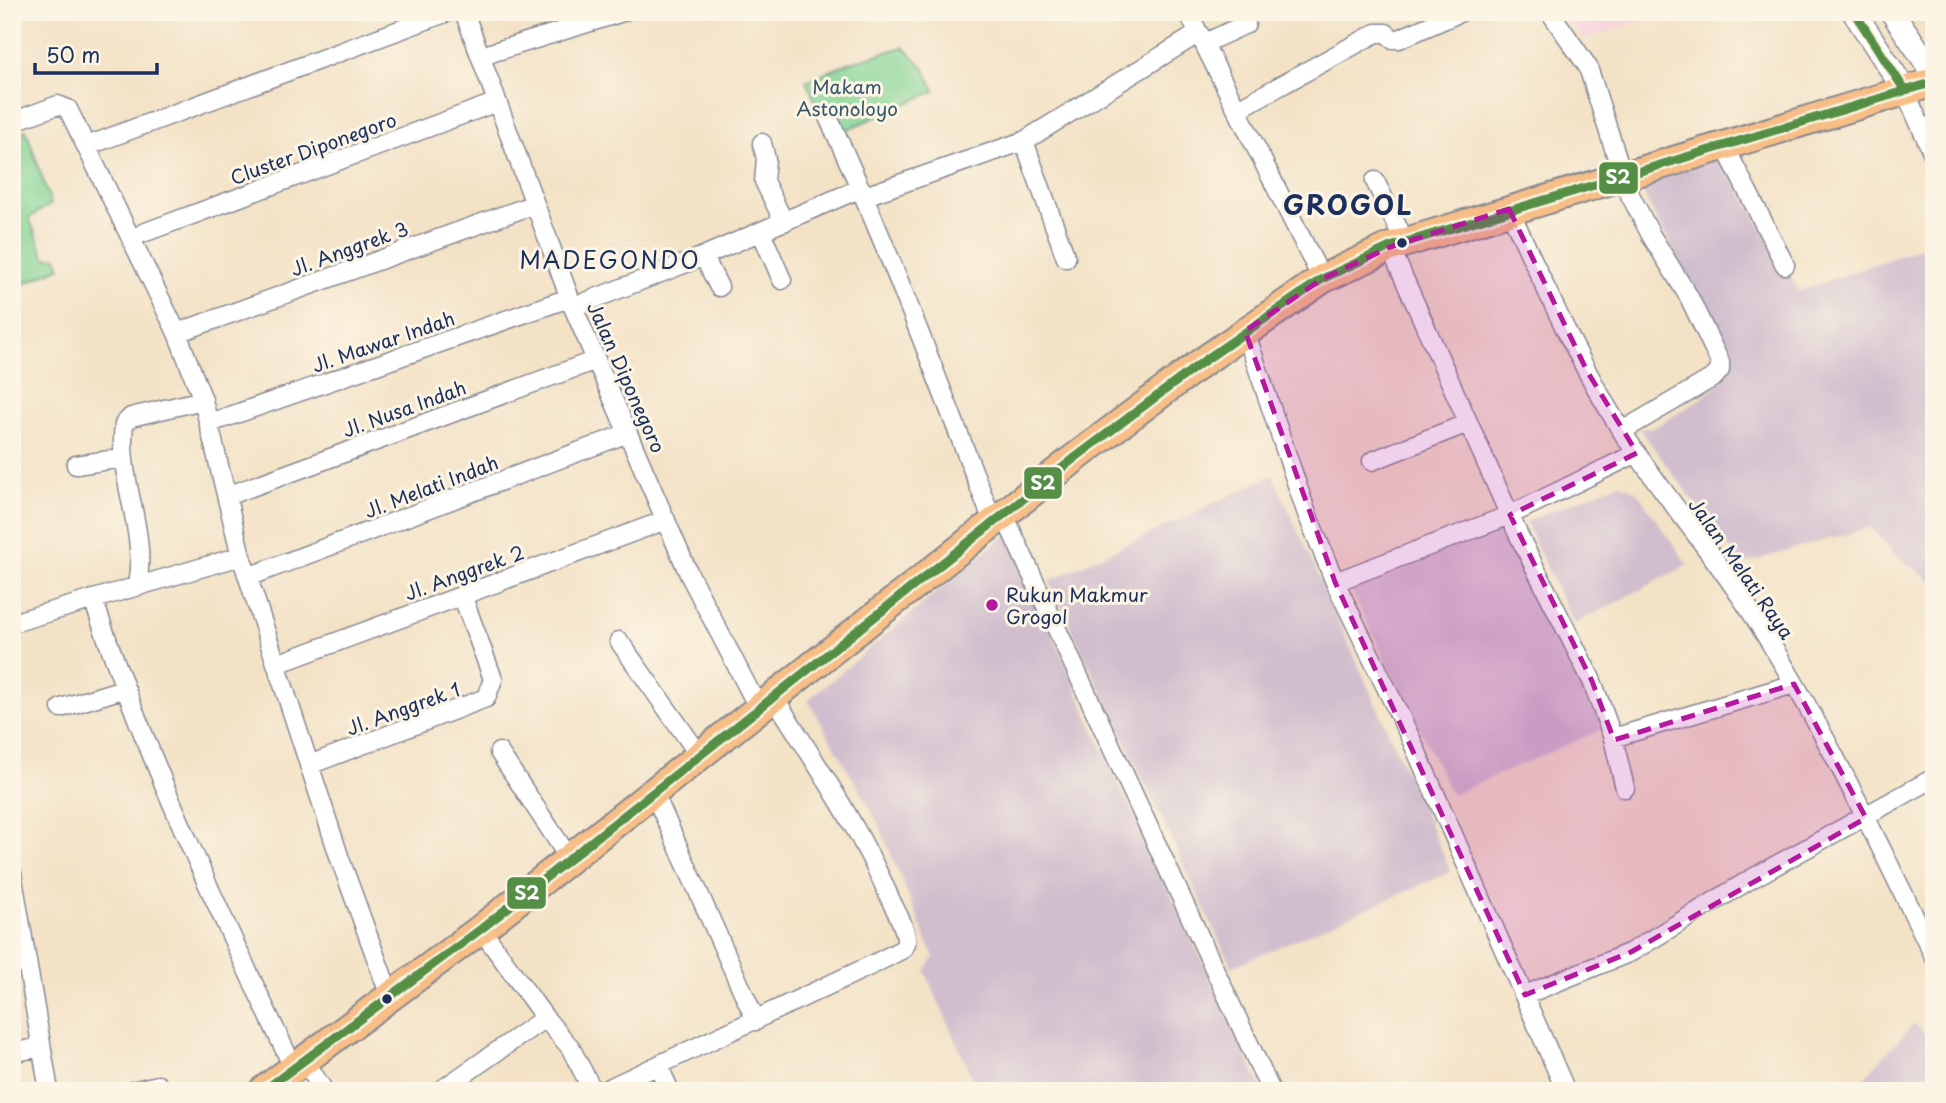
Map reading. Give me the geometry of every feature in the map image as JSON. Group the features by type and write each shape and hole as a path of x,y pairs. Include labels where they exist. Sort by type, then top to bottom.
{"main road":[{"path":"263,1091 481,929 999,519 1245,331 1322,279 1397,244 1934,82"}],"street":[{"path":"481,56 624,12"},
{"path":"1188,12 1322,279"},
{"path":"1238,109 1376,33 1382,32 1399,39 1461,12"},
{"path":"1550,12 1588,67 1623,174 1652,237 1689,297 1715,347 1720,370 1714,377 1622,431"},
{"path":"1854,12 1904,89 1934,156"},
{"path":"1892,12 1934,74"},
{"path":"87,146 463,13"},
{"name":"Jalan Diponegoro","path":"463,13 571,302 705,605 767,703 844,806 878,870 907,938 903,949 756,1021 603,1091"},
{"name":"Jl. Mawar Indah","path":"211,423 704,257 784,222 863,192 1024,141 1202,38 1245,24"},
{"name":"Cluster Diponegoro","path":"143,233 498,102"},
{"path":"12,122 64,106 68,109 177,332 211,423 248,578 309,765 390,996"},
{"path":"827,115 863,192 922,333 940,388 999,519 1271,1091"},
{"path":"1024,141 1066,258"},
{"path":"762,143 766,159 764,181 784,222"},
{"path":"1724,145 1785,265"},
{"path":"1375,181 1468,423 1592,681 1613,738 1625,788"},
{"name":"Jl. Anggrek 3","path":"177,332 534,204"},
{"name":"Jalan Melati Raya","path":"1509,209 1555,308 1622,431 1750,611 1794,684 1866,818 1934,956"},
{"path":"761,232 782,280"},
{"path":"704,257 719,287"},
{"path":"1245,331 1307,514 1335,582 1411,739 1566,1091"},
{"name":"Jl. Nusa Indah","path":"227,496 596,360"},
{"path":"137,586 141,563 140,534 128,493 123,458 127,420 203,400"},
{"path":"1372,461 1468,423"},
{"name":"Jl. Melati Indah","path":"248,578 628,433"},
{"path":"1335,582 1510,515 1637,453"},
{"path":"76,465 123,458"},
{"name":"Jl. Anggrek 2","path":"276,664 666,520"},
{"path":"22,621 241,556"},
{"name":"Jl. Anggrek 1","path":"309,765 486,698 493,679 461,596"},
{"path":"93,599 123,689 202,878 299,1064 324,1091"},
{"path":"619,642 700,756"},
{"path":"1613,738 1794,684"},
{"path":"61,708 123,689"},
{"path":"499,752 569,858"},
{"path":"1525,995 1631,952 1751,879 1866,818 1934,778"},
{"path":"654,793 756,1021"},
{"path":"12,873 48,1091"},
{"path":"481,929 545,1018 570,1047 593,1091"},
{"path":"440,1091 545,1018"},
{"path":"12,1053 40,1047"},
{"path":"658,1065 670,1091"},
{"path":"132,1091 158,1085"}],"highlighted area":[{"path":"1509,209 1587,371 1637,453 1510,515 1592,681 1614,740 1794,684 1866,818 1631,952 1525,995 1335,582 1245,331 1322,279 1390,247"}],"shaded area":[{"path":"1562,12 1673,12 1583,39"},
{"path":"1721,157 1799,291 1934,243 1934,583 1894,554 1871,527 1742,564 1639,429 1655,427 1699,400 1719,384 1731,359 1639,186"},
{"path":"1273,475 1451,872 1232,967 1049,581"},
{"path":"1620,483 1637,492 1688,565 1574,624 1525,522"},
{"path":"1499,528 1533,577 1587,684 1605,728 1452,795 1350,588"},
{"path":"1009,532 1095,733 1263,1091 978,1091 925,971 934,958 877,820 808,700"},
{"path":"1913,1024 1928,1036 1934,1033 1934,1091 1859,1091 1855,1088"}],"green space":[{"name":"Makam Astonoloyo","path":"904,47 924,68 935,91 832,136 806,81 851,62"},
{"path":"26,130 51,204 29,218 45,258 57,257 61,267 12,289 12,135"}],"transit line":[{"name":"S2","path":"1854,12 1904,89"},
{"name":"S2","path":"263,1091 481,929 1076,457 1201,363 1322,279 1390,247 1934,82"}],"place":[{"name":"Rukun Makmur Grogol","path":"992,605"}],"district":[{"name":"GROGOL","path":"1348,204"},
{"name":"MADEGONDO","path":"610,259"}]}
